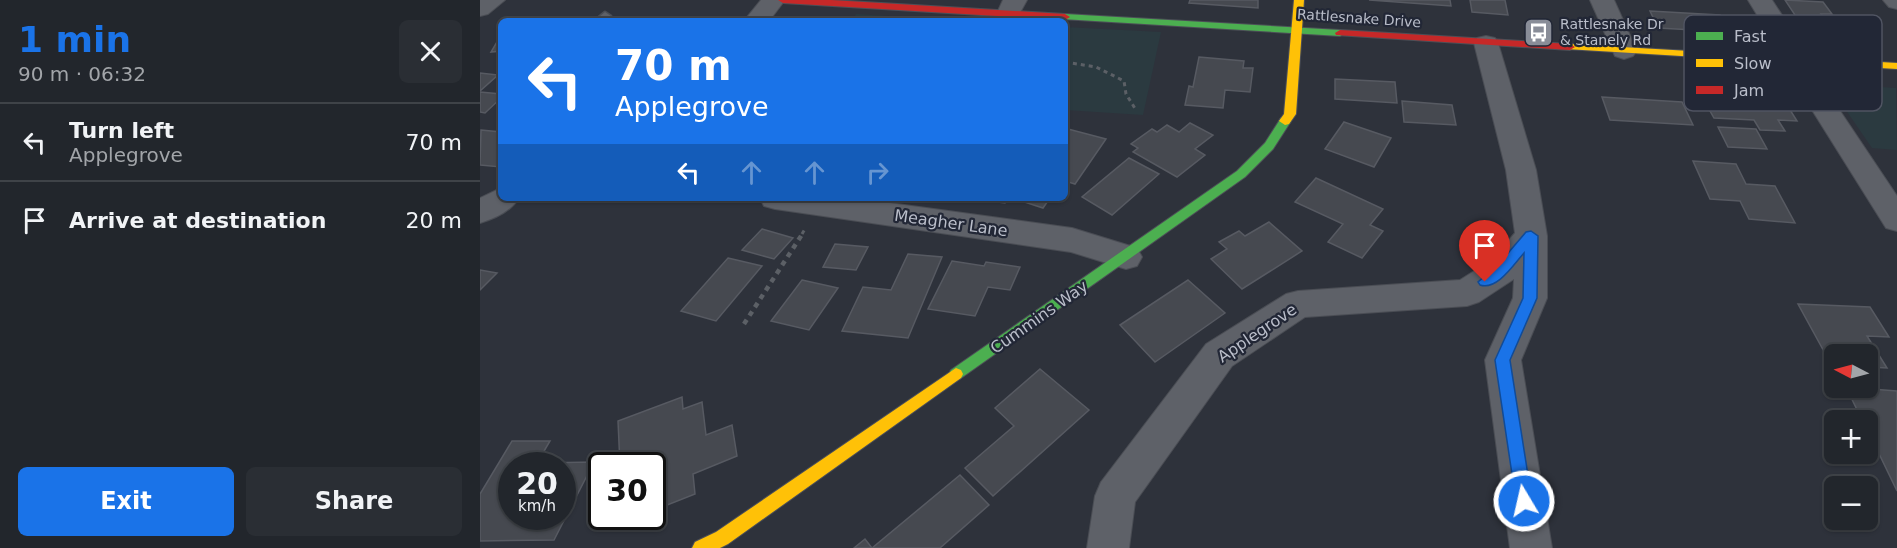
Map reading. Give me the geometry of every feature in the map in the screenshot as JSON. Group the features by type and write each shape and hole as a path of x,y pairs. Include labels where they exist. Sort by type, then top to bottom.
{"street":[{"path":"480,9 493,0"},
{"path":"758,18 773,0"},
{"name":"Rattlesnake Drive","path":"783,0 1012,7 1297,30 1684,55"},
{"name":"Cummins Way","path":"701,548 722,538 1126,257 1241,174 1269,146 1290,114 1299,0"},
{"path":"1602,0 1624,51"},
{"path":"1760,0 1769,15"},
{"path":"1486,43 1521,170 1531,236 1530,298 1503,360 1531,548"},
{"name":"Rattlesnake Drive","path":"1882,65 1897,66"},
{"path":"1827,111 1897,220"},
{"path":"480,212 499,201"},
{"name":"Meagher Lane","path":"796,201 1072,240 1126,257"},
{"name":"Applegrove","path":"1108,548 1115,496 1219,355 1298,304 1467,293 1502,270 1531,236"}],"path":[{"path":"1068,62 1101,67 1124,81 1126,94 1136,110"},
{"path":"744,324 810,219"}],"shaded area":[{"path":"856,14 921,18 854,18"},
{"path":"1068,27 1161,32 1143,115 1068,110"},
{"path":"1882,87 1896,88 1897,150 1872,148 1847,111 1882,111"}],"building":[{"path":"1190,0 1258,0 1258,8 1189,3"},
{"path":"1369,0 1450,0 1451,6"},
{"path":"1470,0 1505,0 1508,15 1472,12"},
{"path":"1785,0 1823,2 1832,14 1822,15 1795,15"},
{"path":"1650,11 1720,15 1684,15 1684,29 1658,28"},
{"path":"498,40 498,51 491,52"},
{"path":"1199,57 1244,61 1243,68 1253,68 1250,92 1225,90 1223,108 1185,105 1189,86 1193,87"},
{"path":"480,73 498,75 480,91"},
{"path":"1335,79 1395,82 1397,103 1335,99"},
{"path":"480,92 498,94 498,101 485,113 480,112"},
{"path":"1602,97 1682,102 1684,111 1686,111 1693,125 1610,120"},
{"path":"1402,101 1452,105 1456,125 1404,122"},
{"path":"1710,111 1791,111 1797,121 1778,120 1785,131 1760,130 1754,120 1714,118"},
{"path":"1344,122 1391,138 1374,167 1325,149"},
{"path":"1190,123 1213,135 1195,149 1205,155 1177,177 1133,152 1138,148 1131,144 1152,129 1157,132 1167,125 1179,132"},
{"path":"1718,127 1756,129 1767,149 1728,147"},
{"path":"1068,129 1106,139 1075,184 1068,182"},
{"path":"481,130 498,132 498,167 480,165"},
{"path":"1129,158 1159,174 1112,215 1082,197"},
{"path":"1693,161 1736,164 1746,184 1775,186 1795,223 1749,219 1740,201 1710,199"},
{"path":"1316,178 1383,209 1370,225 1383,231 1362,258 1328,242 1343,224 1295,202"},
{"path":"1021,201 1048,201 1043,208"},
{"path":"1269,222 1302,251 1242,289 1211,259 1227,249 1219,242 1239,231 1245,236"},
{"path":"762,229 793,238 774,259 742,250"},
{"path":"835,244 868,247 856,270 823,267"},
{"path":"908,254 942,257 908,338 842,331 863,287 891,290"},
{"path":"728,258 762,266 716,321 681,311"},
{"path":"952,261 984,266 986,262 1020,267 1010,290 988,287 975,316 928,309"},
{"path":"480,270 497,273 480,290"},
{"path":"802,280 838,288 809,330 771,321"},
{"path":"1188,280 1225,313 1155,362 1120,325"},
{"path":"1798,304 1870,307 1889,337 1867,336 1872,344 1824,344 1824,351"},
{"path":"1878,354 1887,368 1878,368"},
{"path":"1040,369 1089,410 993,496 965,468 1014,426 995,408"},
{"path":"1878,390 1897,391 1897,491 1878,452 1878,410 1857,410 1851,398 1878,398"},
{"path":"682,397 683,409 702,402 706,435 732,425 737,456 693,474 695,494 666,505 666,452 619,452 618,421"},
{"path":"512,441 550,441 544,452 505,452"},
{"path":"576,462 588,462 588,474 576,497"},
{"path":"498,464 498,530 559,530 554,540 480,541 480,494"},
{"path":"960,475 989,505 940,548 872,548"},
{"path":"865,539 872,548 854,548"}],"traffic: fast":[{"path":"1065,17 1340,33"},
{"path":"956,374 1241,174 1269,146 1285,121"}],"traffic: slow":[{"path":"1285,121 1290,114 1299,0"},
{"path":"1570,47 1684,54"},
{"path":"1882,65 1897,66"},
{"path":"701,548 722,538 956,374"}],"traffic: jam":[{"path":"783,0 1065,17"},
{"path":"1340,33 1570,47"}],"place":[{"name":"Rattlesnake Dr & Stanely Rd","path":"1539,32"}],"route":[{"path":"1485,282 1502,270 1531,236 1530,298 1503,360 1524,501"}]}
